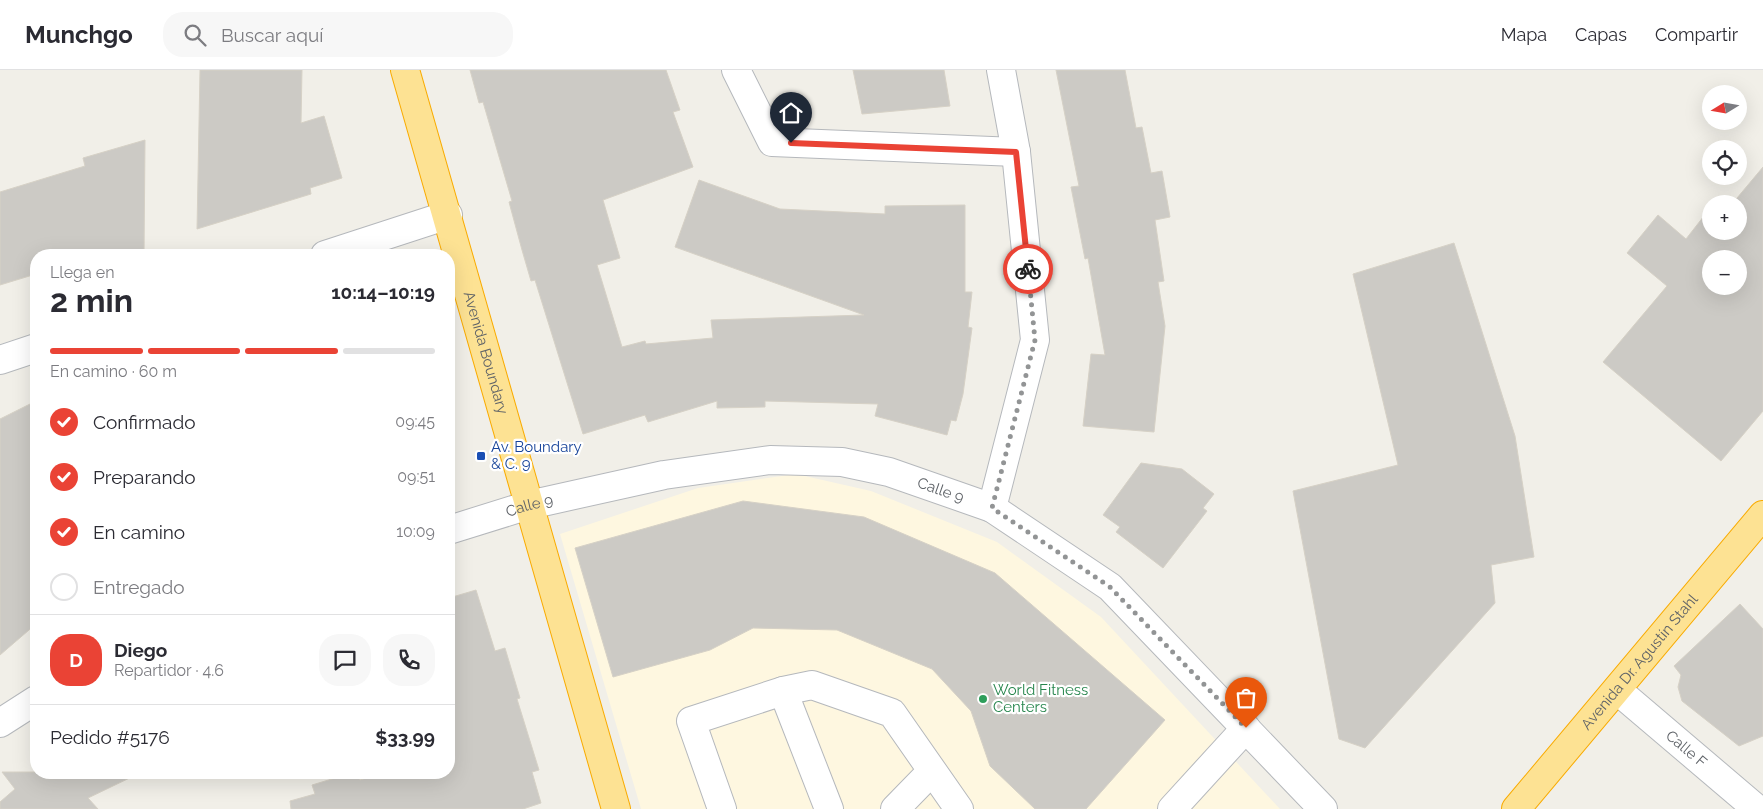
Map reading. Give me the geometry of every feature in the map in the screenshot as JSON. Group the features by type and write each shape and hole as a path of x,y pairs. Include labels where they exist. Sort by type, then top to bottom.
{"highway":[{"name":"Avenida Boundary","path":"405,70 448,215 616,809"},
{"name":"Avenida Dr. Agustín Stahl","path":"1516,809 1763,515"}],"street":[{"path":"736,70 772,142 1016,152"},
{"path":"992,508 1035,340 1016,152 1001,70"},
{"path":"343,249 448,215"},
{"path":"0,360 30,350"},
{"name":"Calle 9","path":"455,528 529,505 664,475 770,460 842,462 889,472 992,508 1110,587 1323,809"},
{"path":"722,809 691,721 812,685 892,714 931,772 959,809"},
{"name":"Calle F","path":"1617,690 1757,809"},
{"path":"784,692 829,809"},
{"path":"0,723 30,704"},
{"path":"1172,809 1246,728"},
{"path":"895,809 931,772"}],"shaded area":[{"path":"796,474 871,491 997,542 1101,617 1280,809 641,809 560,534 698,488"}],"building":[{"path":"200,70 302,70 301,123 324,116 342,178 310,188 311,194 197,229"},
{"path":"470,70 666,70 680,110 673,112 693,167 603,200 620,258 597,265 622,347 645,341 646,344 713,338 711,320 864,315 675,247 699,180 780,209 885,214 885,206 965,205 965,292 972,292 968,327 972,328 963,394 956,421 951,420 947,435 875,416 878,404 765,401 765,407 717,408 717,401 648,422 645,415 583,434 535,280 531,281 509,202 512,201 483,102 479,103"},
{"path":"853,70 944,70 950,106 862,114"},
{"path":"1056,70 1125,70 1136,128 1142,127 1151,173 1162,171 1170,217 1155,220 1164,281 1158,282 1165,326 1154,432 1083,426 1091,354 1105,355 1088,258 1085,259 1071,187 1079,186"},
{"path":"145,140 144,249 30,249 30,276 0,285 0,192 85,166 83,158"},
{"path":"1763,167 1763,411 1721,461 1603,362 1667,286 1627,253 1658,215 1686,239 1702,219 1702,240 1747,240 1747,195 1740,195"},
{"path":"1454,243 1515,436 1534,557 1491,565 1495,603 1365,748 1339,739 1293,491 1398,465 1353,274"},
{"path":"30,404 30,629 0,655 0,419"},
{"path":"1141,463 1182,469 1214,494 1203,508 1207,511 1163,568 1116,532 1120,527 1103,515"},
{"path":"743,501 864,517 995,573 1165,720 1086,809 1035,809 990,766 971,711 932,669 837,630 753,628 710,650 613,677 575,548"},
{"path":"476,590 495,651 505,648 520,698 517,699 539,770 532,772 541,803 523,809 291,809 290,801 315,794 312,785 332,779 455,779 455,596"},
{"path":"1740,604 1763,629 1763,736 1739,746 1682,701 1678,687 1681,675 1674,666"},
{"path":"2,772 30,772 30,779 127,779 88,798 98,809 0,809 0,802 15,789"}],"way so far":[{"path":"1028,269 1035,340 992,508 1110,587 1246,728"}],"place":[{"name":"Av. Boundary & C. 9","path":"481,456"},
{"name":"World Fitness Centers","path":"983,699"}],"route":[{"path":"791,143 1016,152 1028,269"}]}
